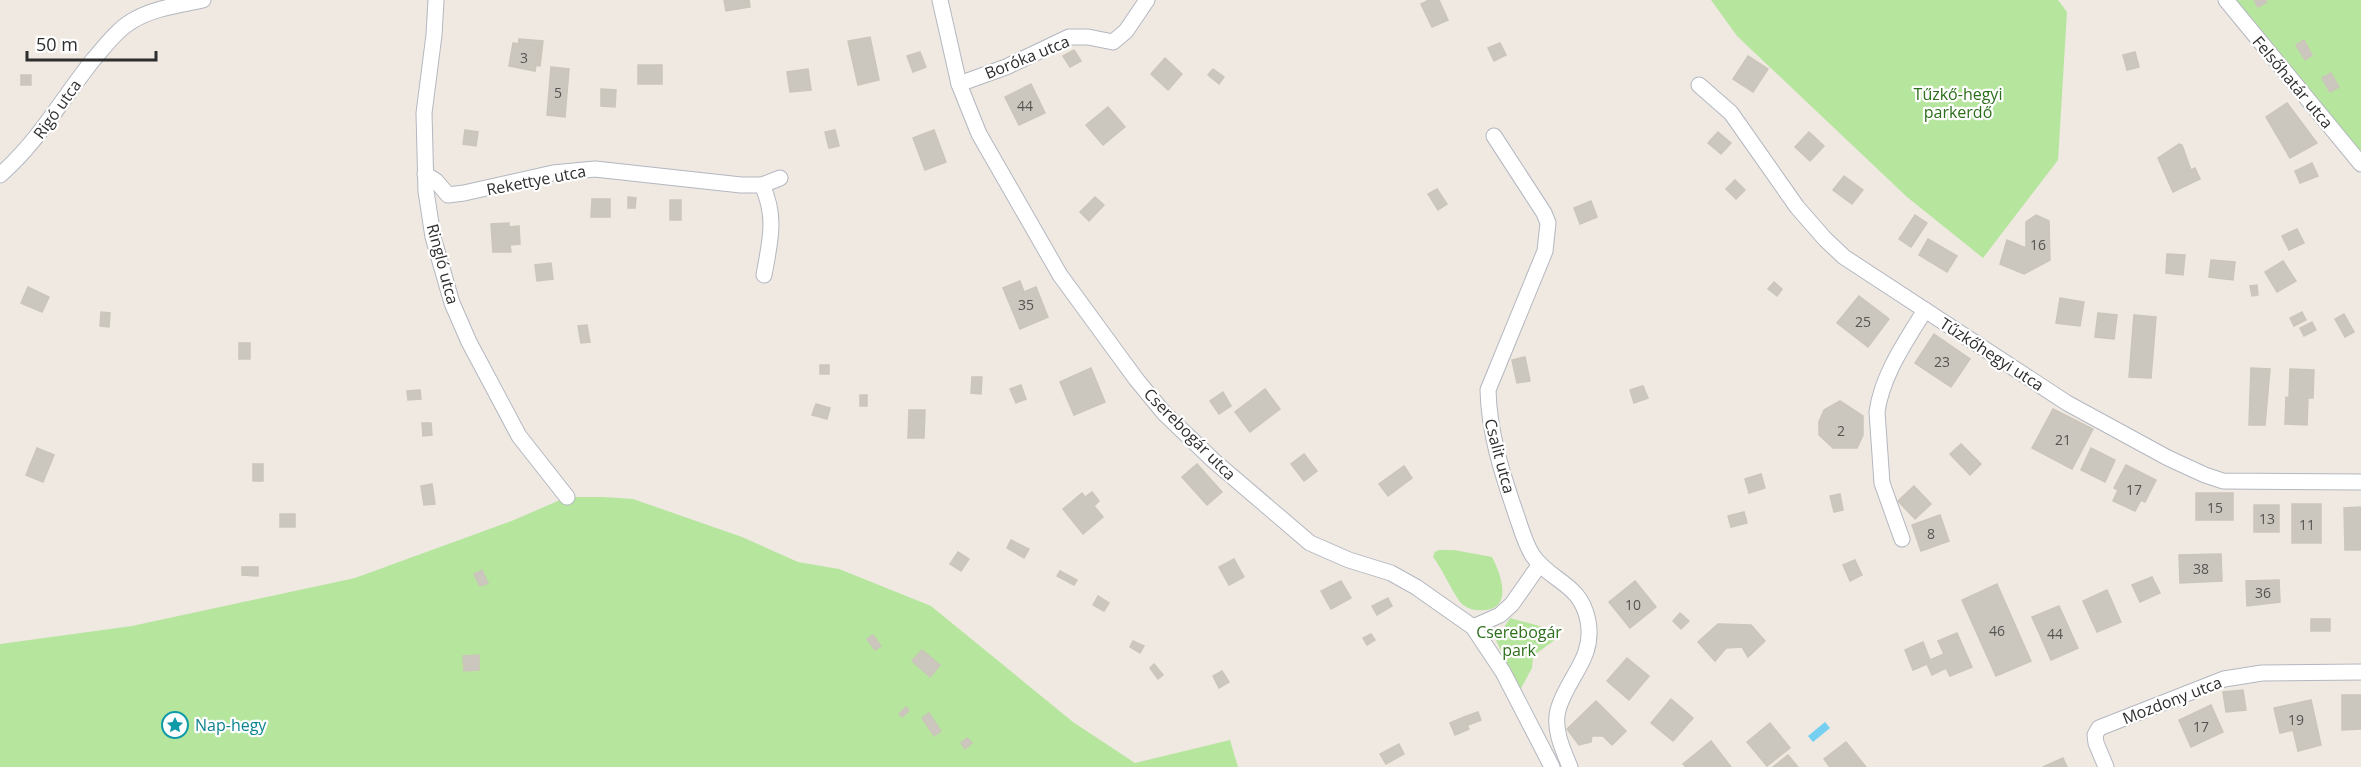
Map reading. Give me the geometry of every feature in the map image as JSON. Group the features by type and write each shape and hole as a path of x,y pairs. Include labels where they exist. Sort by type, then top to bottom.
{"street":[{"name":"Rigó utca","path":"0,175 33,142 77,81 118,32 132,21 149,13 203,0"},
{"name":"Ringló utca","path":"436,0 424,113 425,174 433,237 452,303 469,342 519,436 567,497"},
{"name":"Cserebogár utca","path":"940,0 959,84 979,134 1060,275 1115,352 1164,413 1214,460 1310,543 1349,560 1391,573 1416,587 1473,627 1503,672 1552,767"},
{"name":"Boróka utca","path":"959,84 1006,67 1070,37 1088,37 1113,42 1126,30 1147,0"},
{"name":"Felsőhatár utca","path":"2226,0 2361,164"},
{"name":"Tűzkőhegyi utca","path":"1700,86 1731,113 1797,207 1825,240 1844,257 2067,403 2205,475 2223,481 2361,482"},
{"name":"Csalit utca","path":"1494,136 1544,213 1548,223 1545,251 1488,390 1489,414 1500,465 1526,543 1540,564 1573,591 1585,608 1589,623 1586,655 1558,711 1558,736 1570,767"},
{"name":"Rekettye utca","path":"425,174 436,181 447,195 553,173 596,169 741,185 762,184 780,178"},
{"path":"762,184 770,201 773,225 764,275"},
{"path":"1902,539 1882,483 1877,412 1897,356 1925,310"},
{"path":"1473,627 1500,615 1518,597 1540,564"},
{"name":"Mozdony utca","path":"2106,767 2096,743 2095,735 2099,728 2224,679 2262,673 2361,672"}],"green space":[{"name":"Tűzkő-hegyi parkerdő","path":"1711,0 2058,0 2067,12 2058,160 1983,258 1907,197 1737,36"},
{"path":"2226,0 2361,0 2361,164"},
{"path":"567,497 633,499 742,537 798,562 839,569 931,606 1073,722 1135,763 1230,740 1238,767 0,767 0,644 132,626 355,578 514,520"},
{"path":"1439,550 1454,550 1492,557 1501,580 1502,596 1499,603 1494,608 1482,610 1471,609 1463,605 1433,557"},
{"name":"Cserebogár park","path":"1510,618 1557,631 1556,639 1533,656 1532,668 1520,690 1496,640"}],"water":[{"path":"1825,722 1830,728 1813,742 1808,736"}],"building":[{"path":"724,0 749,0 750,7 726,11"},
{"path":"1429,0 1439,0 1448,20 1432,27 1421,4"},
{"path":"2254,0 2266,0 2267,2 2258,7"},
{"path":"870,37 879,80 858,85 848,41"},
{"path":"519,39 543,41 540,66 516,63"},
{"path":"2304,40 2312,55 2305,60 2296,45"},
{"path":"513,43 539,47 535,71 509,66"},
{"path":"1500,43 1506,55 1494,61 1488,48"},
{"path":"1074,50 1081,61 1070,67 1063,56"},
{"path":"920,52 926,67 913,72 907,56"},
{"path":"2135,52 2139,67 2127,70 2123,55"},
{"path":"1748,56 1768,69 1753,92 1733,79"},
{"path":"1165,58 1182,74 1168,90 1151,74"},
{"path":"638,65 662,65 662,84 638,84"},
{"path":"551,67 569,69 565,117 547,115"},
{"path":"808,69 811,90 790,92 787,72"},
{"path":"1213,69 1224,77 1219,84 1208,75"},
{"path":"2331,73 2339,87 2330,92 2322,78"},
{"path":"21,75 31,75 31,85 21,85"},
{"path":"1031,84 1045,113 1019,125 1005,97"},
{"path":"601,89 616,90 615,107 601,106"},
{"path":"2287,103 2317,143 2290,158 2266,117"},
{"path":"1108,107 1125,127 1103,145 1086,125"},
{"path":"465,130 478,132 476,146 463,144"},
{"path":"835,130 839,146 829,148 825,132"},
{"path":"934,130 946,162 925,170 913,138"},
{"path":"1718,132 1731,143 1721,154 1708,143"},
{"path":"1809,132 1824,146 1810,161 1795,147"},
{"path":"2179,144 2182,145 2191,170 2195,168 2200,179 2173,192 2158,158"},
{"path":"2312,163 2318,176 2300,183 2295,171"},
{"path":"1844,176 1863,190 1852,204 1833,190"},
{"path":"1735,180 1745,190 1736,199 1726,189"},
{"path":"1437,189 1447,204 1438,210 1428,194"},
{"path":"628,197 636,198 635,208 628,208"},
{"path":"1095,197 1104,205 1089,221 1080,212"},
{"path":"592,199 610,199 610,217 591,217"},
{"path":"670,200 681,200 681,220 670,220"},
{"path":"1591,201 1597,217 1580,224 1574,208"},
{"path":"1915,215 1927,223 1911,247 1899,239"},
{"path":"2036,215 2049,221 2050,260 2024,274 2000,264 2007,240 2026,248 2026,222"},
{"path":"509,223 509,227 519,226 520,244 510,245 511,252 493,252 491,224"},
{"path":"2297,229 2304,243 2289,250 2282,236"},
{"path":"1928,239 1957,256 1947,272 1919,255"},
{"path":"2167,254 2185,255 2183,275 2166,273"},
{"path":"2211,260 2235,262 2233,280 2209,277"},
{"path":"2283,261 2296,281 2277,292 2265,272"},
{"path":"551,263 553,279 537,281 535,265"},
{"path":"1020,281 1024,292 1036,287 1048,317 1020,329 1003,288"},
{"path":"1774,282 1782,289 1777,296 1768,289"},
{"path":"2257,285 2258,295 2252,296 2250,286"},
{"path":"28,287 49,297 42,312 21,303"},
{"path":"1859,296 1889,319 1868,347 1837,323"},
{"path":"2060,298 2084,302 2080,326 2056,323"},
{"path":"101,312 110,313 109,327 100,326"},
{"path":"2302,312 2306,320 2294,326 2290,318"},
{"path":"2098,313 2117,315 2114,339 2095,337"},
{"path":"2344,314 2354,332 2345,337 2335,319"},
{"path":"2134,315 2156,317 2151,378 2129,377"},
{"path":"2312,322 2316,330 2304,336 2300,328"},
{"path":"587,325 590,342 581,343 578,326"},
{"path":"1934,334 1970,359 1951,387 1915,363"},
{"path":"239,343 250,343 250,359 239,359"},
{"path":"1525,357 1530,381 1517,383 1512,360"},
{"path":"820,365 829,365 829,374 820,374"},
{"path":"1091,368 1105,402 1074,415 1060,382"},
{"path":"2251,368 2270,369 2265,425 2249,425"},
{"path":"2290,369 2314,370 2313,398 2308,398 2307,425 2285,424"},
{"path":"972,377 982,377 981,394 971,393"},
{"path":"1021,385 1026,399 1016,403 1010,389"},
{"path":"1643,386 1648,398 1634,403 1630,390"},
{"path":"1265,389 1280,409 1250,432 1235,412"},
{"path":"420,390 421,399 408,400 407,391"},
{"path":"1223,392 1231,406 1219,414 1210,401"},
{"path":"860,395 867,395 867,406 860,406"},
{"path":"1840,401 1863,416 1863,435 1857,448 1833,448 1819,435 1819,422 1824,410"},
{"path":"816,404 830,408 827,419 812,415"},
{"path":"2053,409 2093,429 2072,469 2032,448"},
{"path":"909,410 925,410 924,438 908,438"},
{"path":"422,423 431,423 432,435 423,436"},
{"path":"1961,444 1981,464 1970,475 1950,454"},
{"path":"37,448 54,455 43,482 26,475"},
{"path":"2091,448 2115,460 2105,482 2081,470"},
{"path":"1304,454 1317,471 1304,481 1291,464"},
{"path":"253,464 263,464 263,481 253,481"},
{"path":"1197,464 1222,492 1207,505 1182,477"},
{"path":"2126,465 2156,480 2145,502 2141,500 2135,511 2113,501 2118,490 2114,488"},
{"path":"1404,466 1412,478 1388,496 1379,484"},
{"path":"1761,474 1765,488 1749,493 1745,479"},
{"path":"432,484 435,504 424,505 421,486"},
{"path":"1914,486 1931,504 1915,519 1898,501"},
{"path":"1092,492 1099,501 1094,506 1103,517 1083,534 1063,509 1082,493 1085,497"},
{"path":"2196,493 2233,493 2233,520 2196,520"},
{"path":"1840,494 1843,510 1834,512 1830,496"},
{"path":"2292,504 2321,504 2321,543 2292,543"},
{"path":"2254,505 2279,505 2279,532 2254,532"},
{"path":"2361,507 2361,550 2345,550 2344,508"},
{"path":"1744,512 1747,523 1731,527 1728,516"},
{"path":"280,514 295,514 295,527 280,527"},
{"path":"1940,515 1949,541 1921,551 1912,525"},
{"path":"1011,540 1029,549 1024,558 1007,548"},
{"path":"958,552 969,559 961,571 950,564"},
{"path":"2221,554 2222,581 2180,583 2179,555"},
{"path":"1234,559 1244,577 1229,585 1219,567"},
{"path":"1855,560 1862,575 1850,581 1843,565"},
{"path":"242,567 258,567 258,576 242,575"},
{"path":"482,570 488,583 480,586 474,574"},
{"path":"1060,571 1077,580 1074,585 1057,576"},
{"path":"2152,577 2160,593 2140,602 2132,585"},
{"path":"2279,580 2280,602 2247,606 2246,581"},
{"path":"1341,581 1351,598 1331,609 1321,591"},
{"path":"1635,581 1656,607 1630,628 1609,602"},
{"path":"1997,584 2031,661 1996,676 1962,600"},
{"path":"2107,590 2121,622 2097,632 2083,601"},
{"path":"1098,596 1109,603 1104,611 1093,605"},
{"path":"1388,598 1392,606 1377,615 1372,606"},
{"path":"2059,606 2078,648 2051,660 2032,617"},
{"path":"1680,613 1689,621 1681,629 1673,621"},
{"path":"2311,619 2330,619 2330,631 2311,631"},
{"path":"1718,624 1751,625 1765,641 1748,657 1742,647 1726,648 1715,661 1698,642"},
{"path":"1957,633 1972,667 1950,676 1946,668 1932,675 1927,664 1913,670 1905,650 1923,642 1930,660 1944,654 1938,641"},
{"path":"1371,634 1375,640 1367,645 1363,638"},
{"path":"873,635 881,646 875,650 867,639"},
{"path":"1133,641 1144,646 1140,653 1130,647"},
{"path":"922,650 940,665 930,677 912,661"},
{"path":"479,655 479,670 464,671 463,656"},
{"path":"1627,658 1649,676 1629,700 1607,681"},
{"path":"1154,664 1163,675 1158,679 1150,668"},
{"path":"1222,671 1229,682 1219,688 1213,676"},
{"path":"2243,690 2246,710 2226,712 2223,692"},
{"path":"2342,695 2361,695 2361,729 2342,730"},
{"path":"1671,699 1693,718 1673,741 1651,723"},
{"path":"2311,700 2321,745 2298,751 2293,730 2280,733 2274,708"},
{"path":"1596,701 1626,731 1612,745 1603,736 1592,736 1591,742 1579,745 1567,729"},
{"path":"2211,705 2223,732 2191,747 2179,720"},
{"path":"906,707 909,711 902,717 899,714"},
{"path":"1478,712 1481,720 1468,725 1464,717"},
{"path":"929,713 941,731 934,736 922,718"},
{"path":"1464,717 1469,729 1455,735 1450,723"},
{"path":"1770,723 1790,748 1767,766 1747,742"},
{"path":"967,738 972,743 965,749 961,743"},
{"path":"1711,741 1731,767 1686,767 1683,764"},
{"path":"1846,742 1866,767 1830,767 1824,759"},
{"path":"1399,744 1404,754 1386,764 1380,754"},
{"path":"1788,755 1798,767 1773,767"},
{"path":"2063,758 2067,767 2043,767"}],"place":[{"name":"Nap-hegy","path":"175,725"}]}
